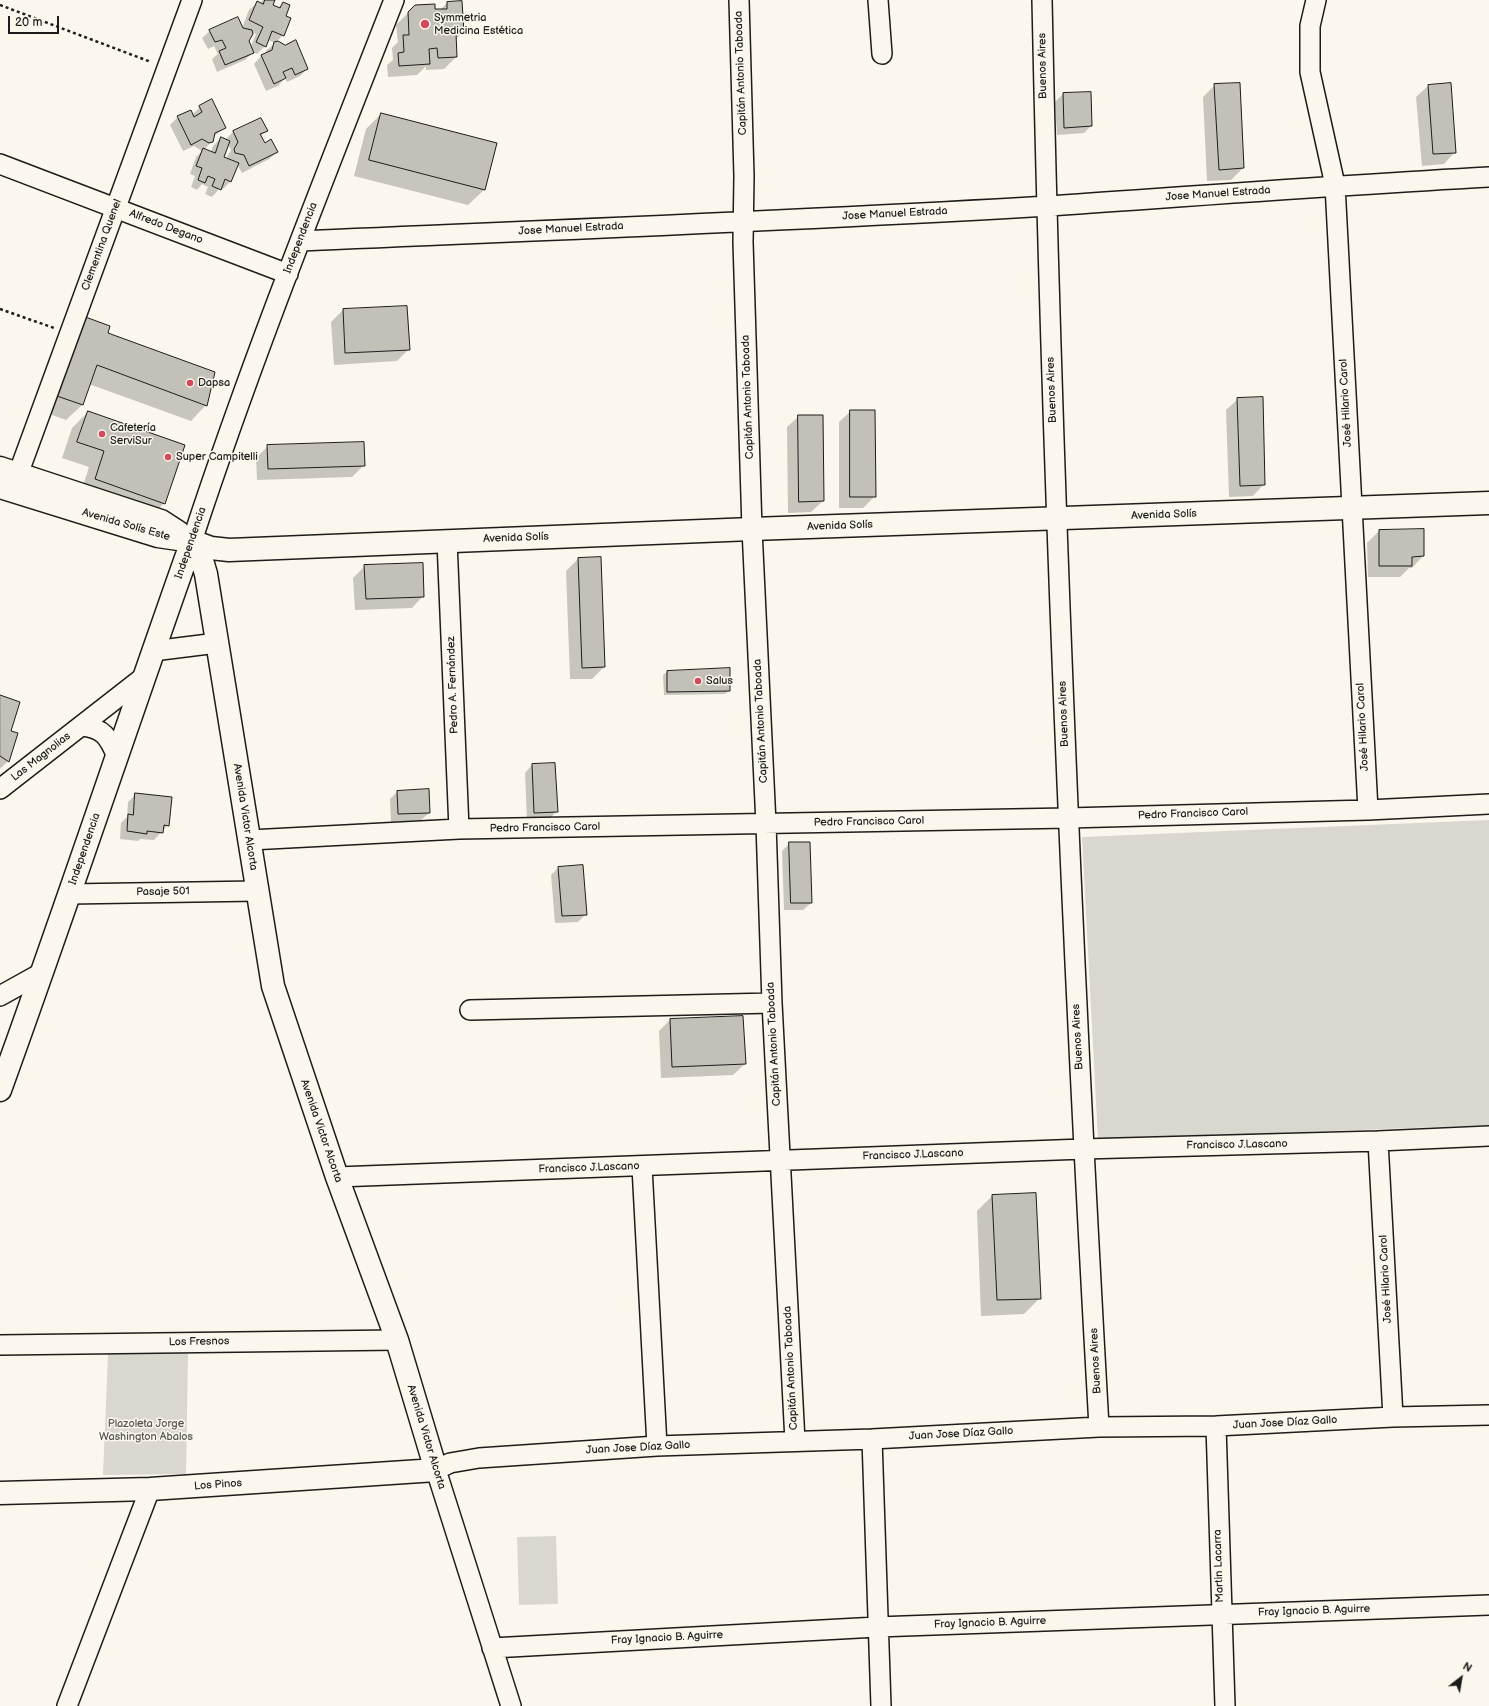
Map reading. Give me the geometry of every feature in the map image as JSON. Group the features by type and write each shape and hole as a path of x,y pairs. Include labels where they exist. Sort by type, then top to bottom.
{"main road":[{"name":"Avenida Solís Este","path":"8,480 158,536 192,541"},
{"name":"Avenida Solís","path":"192,541 211,548 229,550 752,529 1489,503"},
{"name":"Avenida Victor Alcorta","path":"192,541 206,574 273,986 337,1177 397,1340 436,1470"},
{"name":"Independencia","path":"0,1090 43,972 192,541"},
{"name":"Los Pinos","path":"0,1493 150,1489 436,1470"}],"street":[{"name":"Clementina Quenel","path":"8,480 70,333 192,0"},
{"name":"Independencia","path":"192,541 224,444 300,241 394,0"},
{"name":"Capitán Antonio Taboada","path":"739,0 744,176 743,221 752,529 766,824 779,1160 795,1441"},
{"path":"878,0 882,54"},
{"name":"Buenos Aires","path":"1042,0 1046,206 1056,519 1083,1149 1099,1427"},
{"name":"José Hilario Carol","path":"1316,0 1310,26 1310,72 1335,185 1368,810"},
{"name":"Alfredo Degano","path":"0,164 116,207 288,274"},
{"name":"Jose Manuel Estrada","path":"300,241 1046,206 1335,185 1489,177"},
{"name":"Pedro A. Fernández","path":"447,541 459,829"},
{"path":"153,651 217,643"},
{"name":"Las Magnolias","path":"0,789 145,676"},
{"name":"Las Magnolias","path":"82,726 93,727 103,732 112,744 117,757"},
{"name":"Pedro Francisco Carol","path":"250,840 459,829 1068,818 1368,810 1489,804"},
{"name":"Pasaje 501","path":"70,894 257,891"},
{"path":"0,996 43,972"},
{"path":"470,1010 772,1003"},
{"name":"Francisco J.Lascano","path":"337,1177 1083,1149 1378,1141 1489,1136"},
{"name":"José Hilario Carol","path":"1378,1141 1393,1418"},
{"path":"642,1166 657,1446"},
{"name":"Los Fresnos","path":"0,1345 397,1340"},
{"name":"Juan Jose Díaz Gallo","path":"436,1470 450,1463 479,1458 657,1446 872,1439 1099,1427 1216,1426 1489,1415"},
{"name":"Martin Lacarra","path":"1216,1426 1225,1706"},
{"path":"872,1439 881,1706"},
{"name":"Avenida Victor Alcorta","path":"436,1470 511,1706"},
{"path":"67,1706 150,1489"},
{"name":"Fray Ignacio B. Aguirre","path":"492,1648 878,1627 1489,1605"}],"path":[{"path":"0,5 167,68"},
{"path":"0,309 70,333"}],"green space":[{"path":"1489,820 1489,1125 1098,1140 1082,837"},
{"name":"Plazoleta Jorge Washington Abalos","path":"188,1352 186,1474 103,1475 108,1353"},
{"path":"556,1536 558,1604 519,1605 517,1537"}],"building":[{"path":"265,0 275,0 273,5 280,8 283,2 290,5 286,16 291,18 284,36 272,31 266,47 256,42 263,27 249,20 257,1 263,4"},
{"path":"462,1 464,32 456,33 457,57 438,58 437,48 429,49 430,64 399,66 398,53 404,52 403,35 409,35 408,12 415,5 435,4 435,9 447,9 447,2"},
{"path":"238,17 243,28 252,30 253,34 249,41 254,53 225,65 219,51 226,48 222,40 215,42 209,30"},
{"path":"296,40 308,69 295,75 292,68 283,72 286,78 274,84 261,55 272,50 274,42 278,41 285,45"},
{"path":"1240,83 1244,168 1219,170 1214,84"},
{"path":"1451,83 1456,153 1433,154 1428,85"},
{"path":"1091,92 1092,126 1064,128 1063,93"},
{"path":"212,99 226,128 215,133 213,142 209,143 202,139 191,145 177,116 191,110 194,117 202,112 199,106"},
{"path":"381,113 497,143 485,190 369,160"},
{"path":"261,118 268,131 260,134 265,143 271,139 278,152 249,166 244,155 235,153 234,149 238,142 233,131"},
{"path":"221,137 230,141 224,157 239,163 231,182 225,179 221,190 212,186 215,179 208,176 205,183 198,180 202,168 196,166 203,148 215,153"},
{"path":"407,306 410,350 345,353 343,309"},
{"path":"80,315 110,326 108,333 215,372 207,406 97,365 83,405 51,394"},
{"path":"1263,397 1265,485 1240,486 1237,398"},
{"path":"850,410 875,410 876,497 850,497"},
{"path":"88,411 185,445 165,504 95,479 104,451 77,442"},
{"path":"798,415 823,415 824,501 799,502"},
{"path":"364,442 365,466 268,469 267,445"},
{"path":"1424,529 1424,556 1412,557 1412,566 1379,566 1379,530"},
{"path":"601,557 605,667 582,668 578,558"},
{"path":"423,563 424,597 366,599 364,565"},
{"name":"Salus","path":"730,668 730,691 667,692 667,671"},
{"path":"0,695 20,702 11,731 18,733 9,762 0,756"},
{"path":"555,763 558,812 534,813 532,764"},
{"path":"429,789 430,813 398,814 397,791"},
{"path":"135,793 172,797 169,826 164,825 163,833 147,831 147,834 127,831 128,814 133,815"},
{"path":"789,842 810,842 812,903 791,903"},
{"path":"583,865 587,915 562,916 558,867"},
{"path":"743,1016 746,1064 672,1067 670,1019"},
{"path":"1036,1193 1041,1299 997,1300 992,1195"}],"place":[{"name":"Symmetria Medicina Estética","path":"425,24"},
{"name":"Dapsa","path":"190,383"},
{"name":"Cafetería ServiSur","path":"102,434"},
{"name":"Super Campitelli","path":"168,457"},
{"name":"Salus","path":"698,681"}]}
